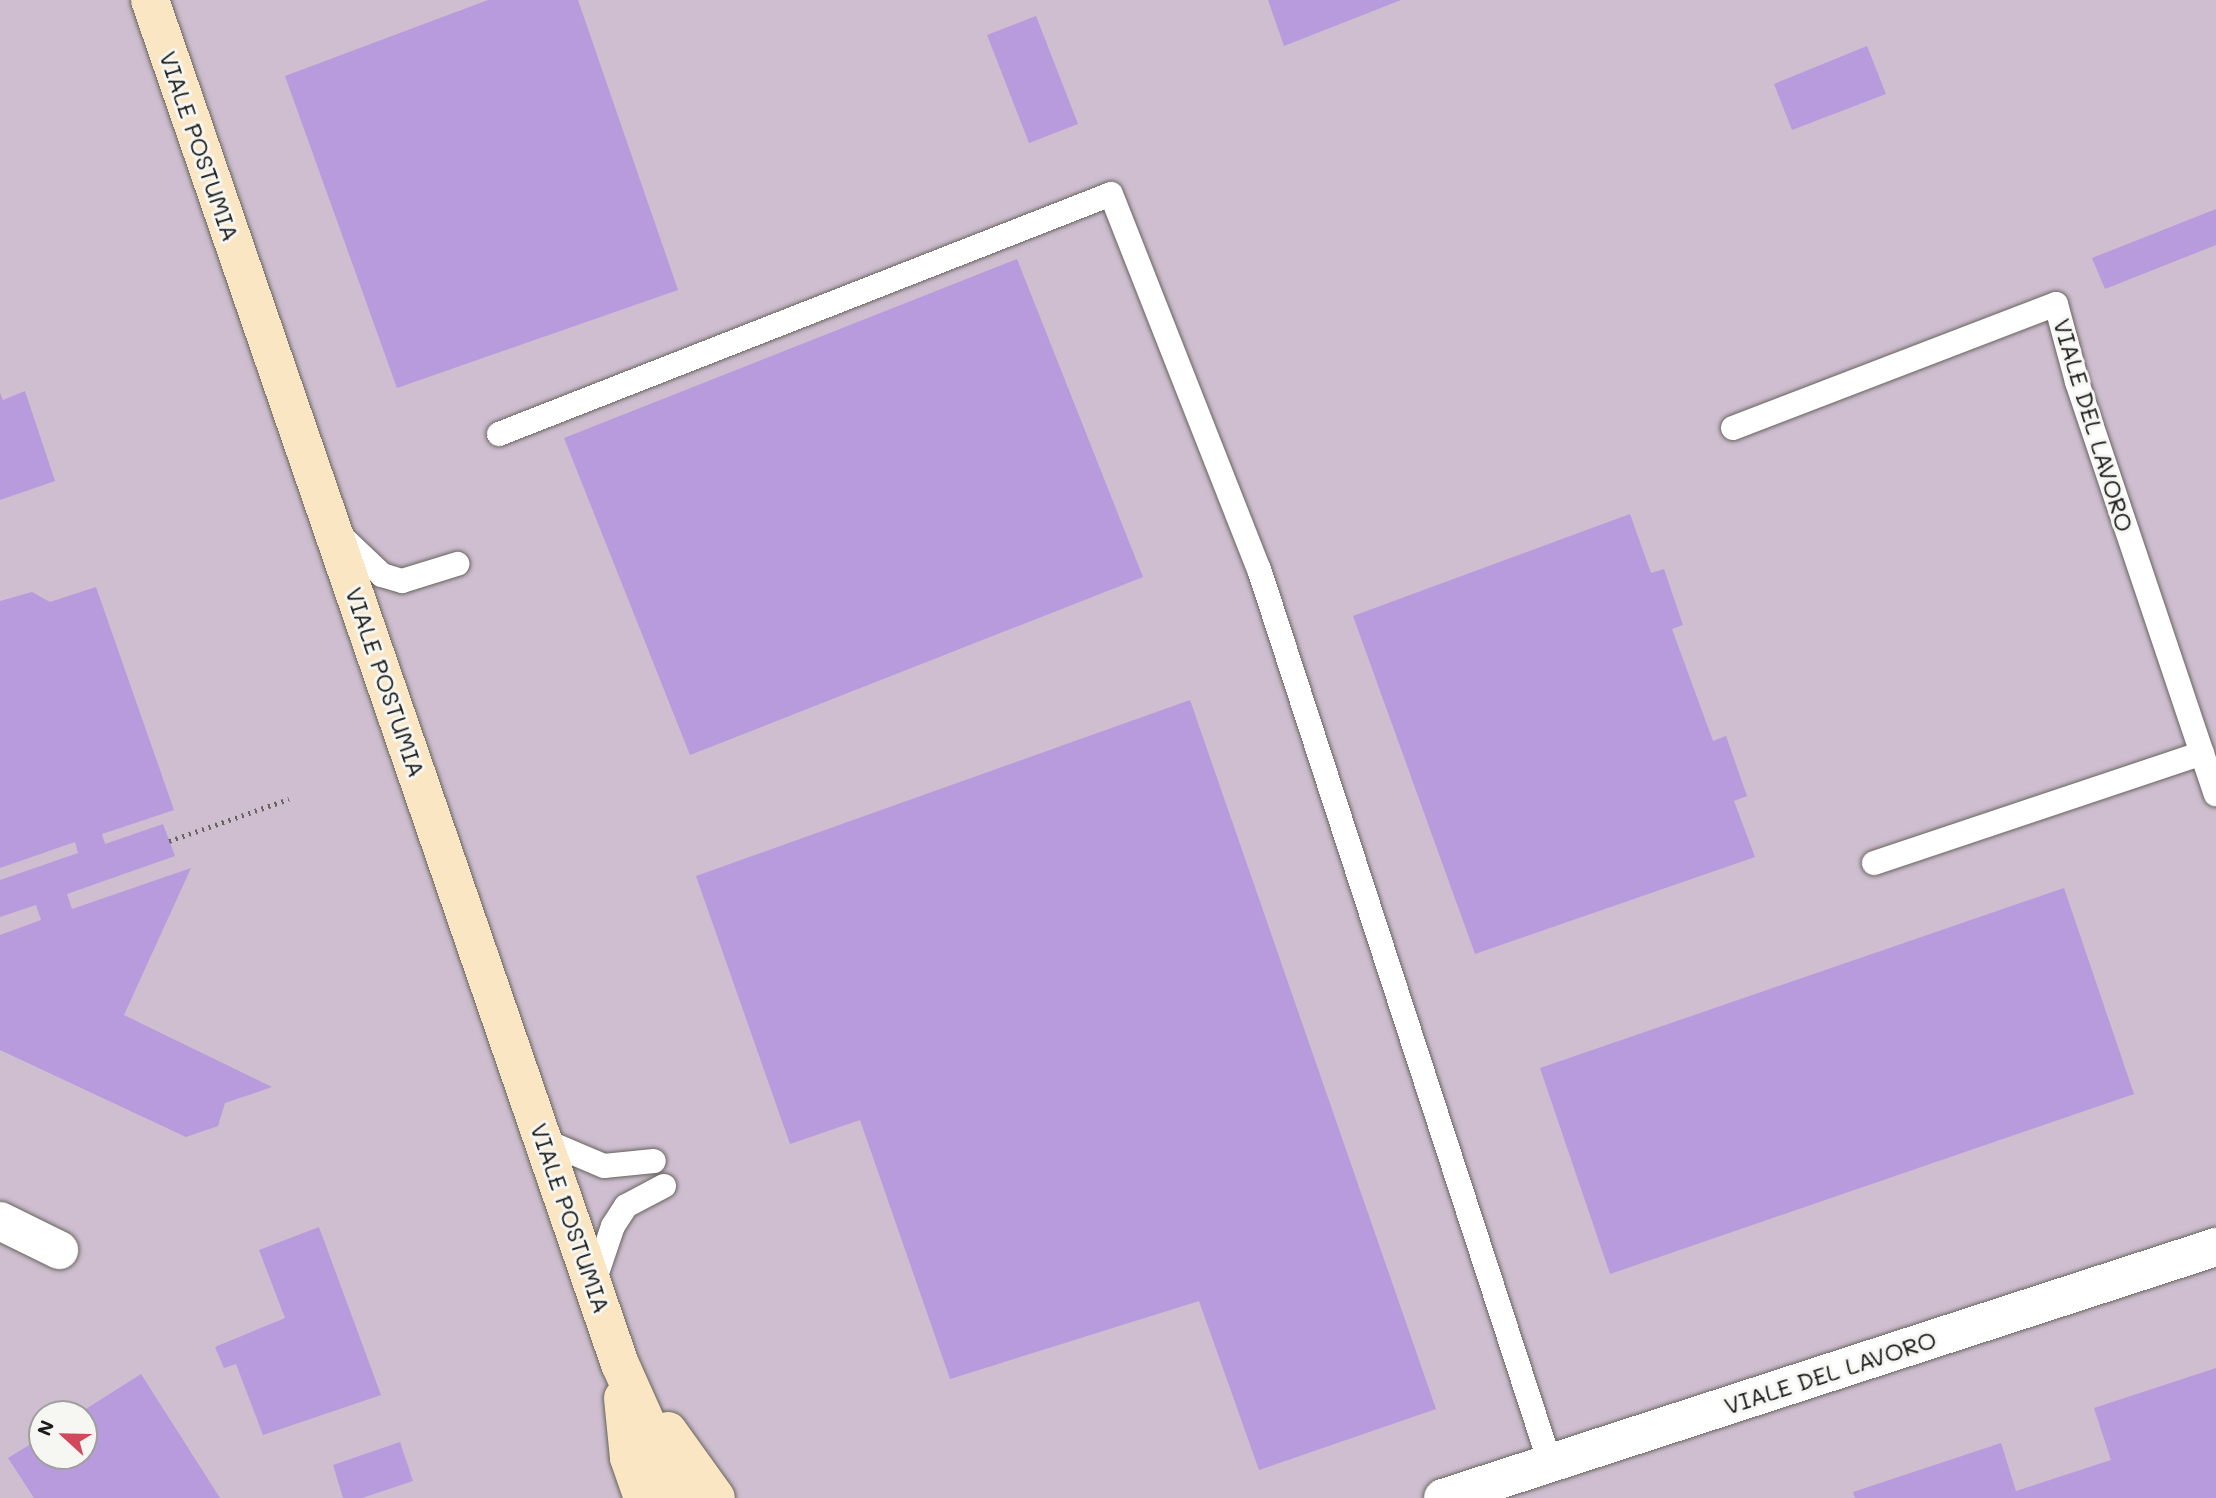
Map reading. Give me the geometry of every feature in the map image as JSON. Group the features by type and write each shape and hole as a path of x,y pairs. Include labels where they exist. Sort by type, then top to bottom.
{"main road":[{"name":"VIALE POSTUMIA","path":"150,0 620,1364 680,1498"},
{"name":"VIALE POSTUMIA","path":"620,1364 629,1458 643,1498"},
{"name":"VIALE POSTUMIA","path":"620,1364 716,1498"}],"street":[{"path":"0,1221 59,1250"},
{"name":"VIALE DEL LAVORO","path":"1443,1498 2216,1247"}],"lane":[{"path":"499,434 1111,194 1259,569 1550,1463"},
{"name":"VIALE DEL LAVORO","path":"1733,428 2056,304 2077,382 2216,794"},
{"path":"331,523 355,554 382,575 402,581 457,564"},
{"path":"1874,863 2202,753"},
{"path":"545,1141 604,1166 654,1161"},
{"path":"593,1285 613,1226 626,1206 664,1186"}],"path":[{"path":"169,841 289,799"}],"shaded area":[{"path":"0,0 2216,0 2216,1498 0,1498"}],"building":[{"path":"488,0 578,0 678,290 397,388 285,76"},
{"path":"1268,0 1401,0 1284,46"},
{"path":"1036,16 1078,124 1029,143 987,35"},
{"path":"1867,46 1886,94 1792,130 1774,84"},
{"path":"2216,209 2216,245 2105,289 2092,258"},
{"path":"1017,259 1143,577 690,755 564,438"},
{"path":"25,391 55,481 0,500 0,393 3,400"},
{"path":"1630,514 1651,573 1664,569 1683,625 1672,629 1713,741 1726,736 1747,796 1734,801 1755,857 1475,954 1353,616"},
{"path":"96,587 174,810 102,834 105,844 163,824 175,856 67,894 72,909 191,868 124,1015 272,1087 225,1103 218,1126 186,1137 0,1050 0,935 41,920 36,905 0,917 0,880 78,853 75,842 0,868 0,601 32,592 50,602"},
{"path":"1190,700 1436,1409 1259,1470 1199,1301 950,1379 860,1120 790,1144 696,876"},
{"path":"2064,888 2134,1094 1610,1274 1540,1068"},
{"path":"319,1227 381,1395 263,1435 236,1364 224,1368 215,1347 285,1318 259,1250"},
{"path":"2216,1368 2216,1498 1855,1498 1853,1492 2001,1443 2016,1491 2111,1460 2094,1408"},
{"path":"141,1374 220,1498 34,1498 8,1458 28,1446 28,1470 98,1470 98,1401"},
{"path":"400,1442 413,1481 362,1498 343,1498 333,1465"}]}
